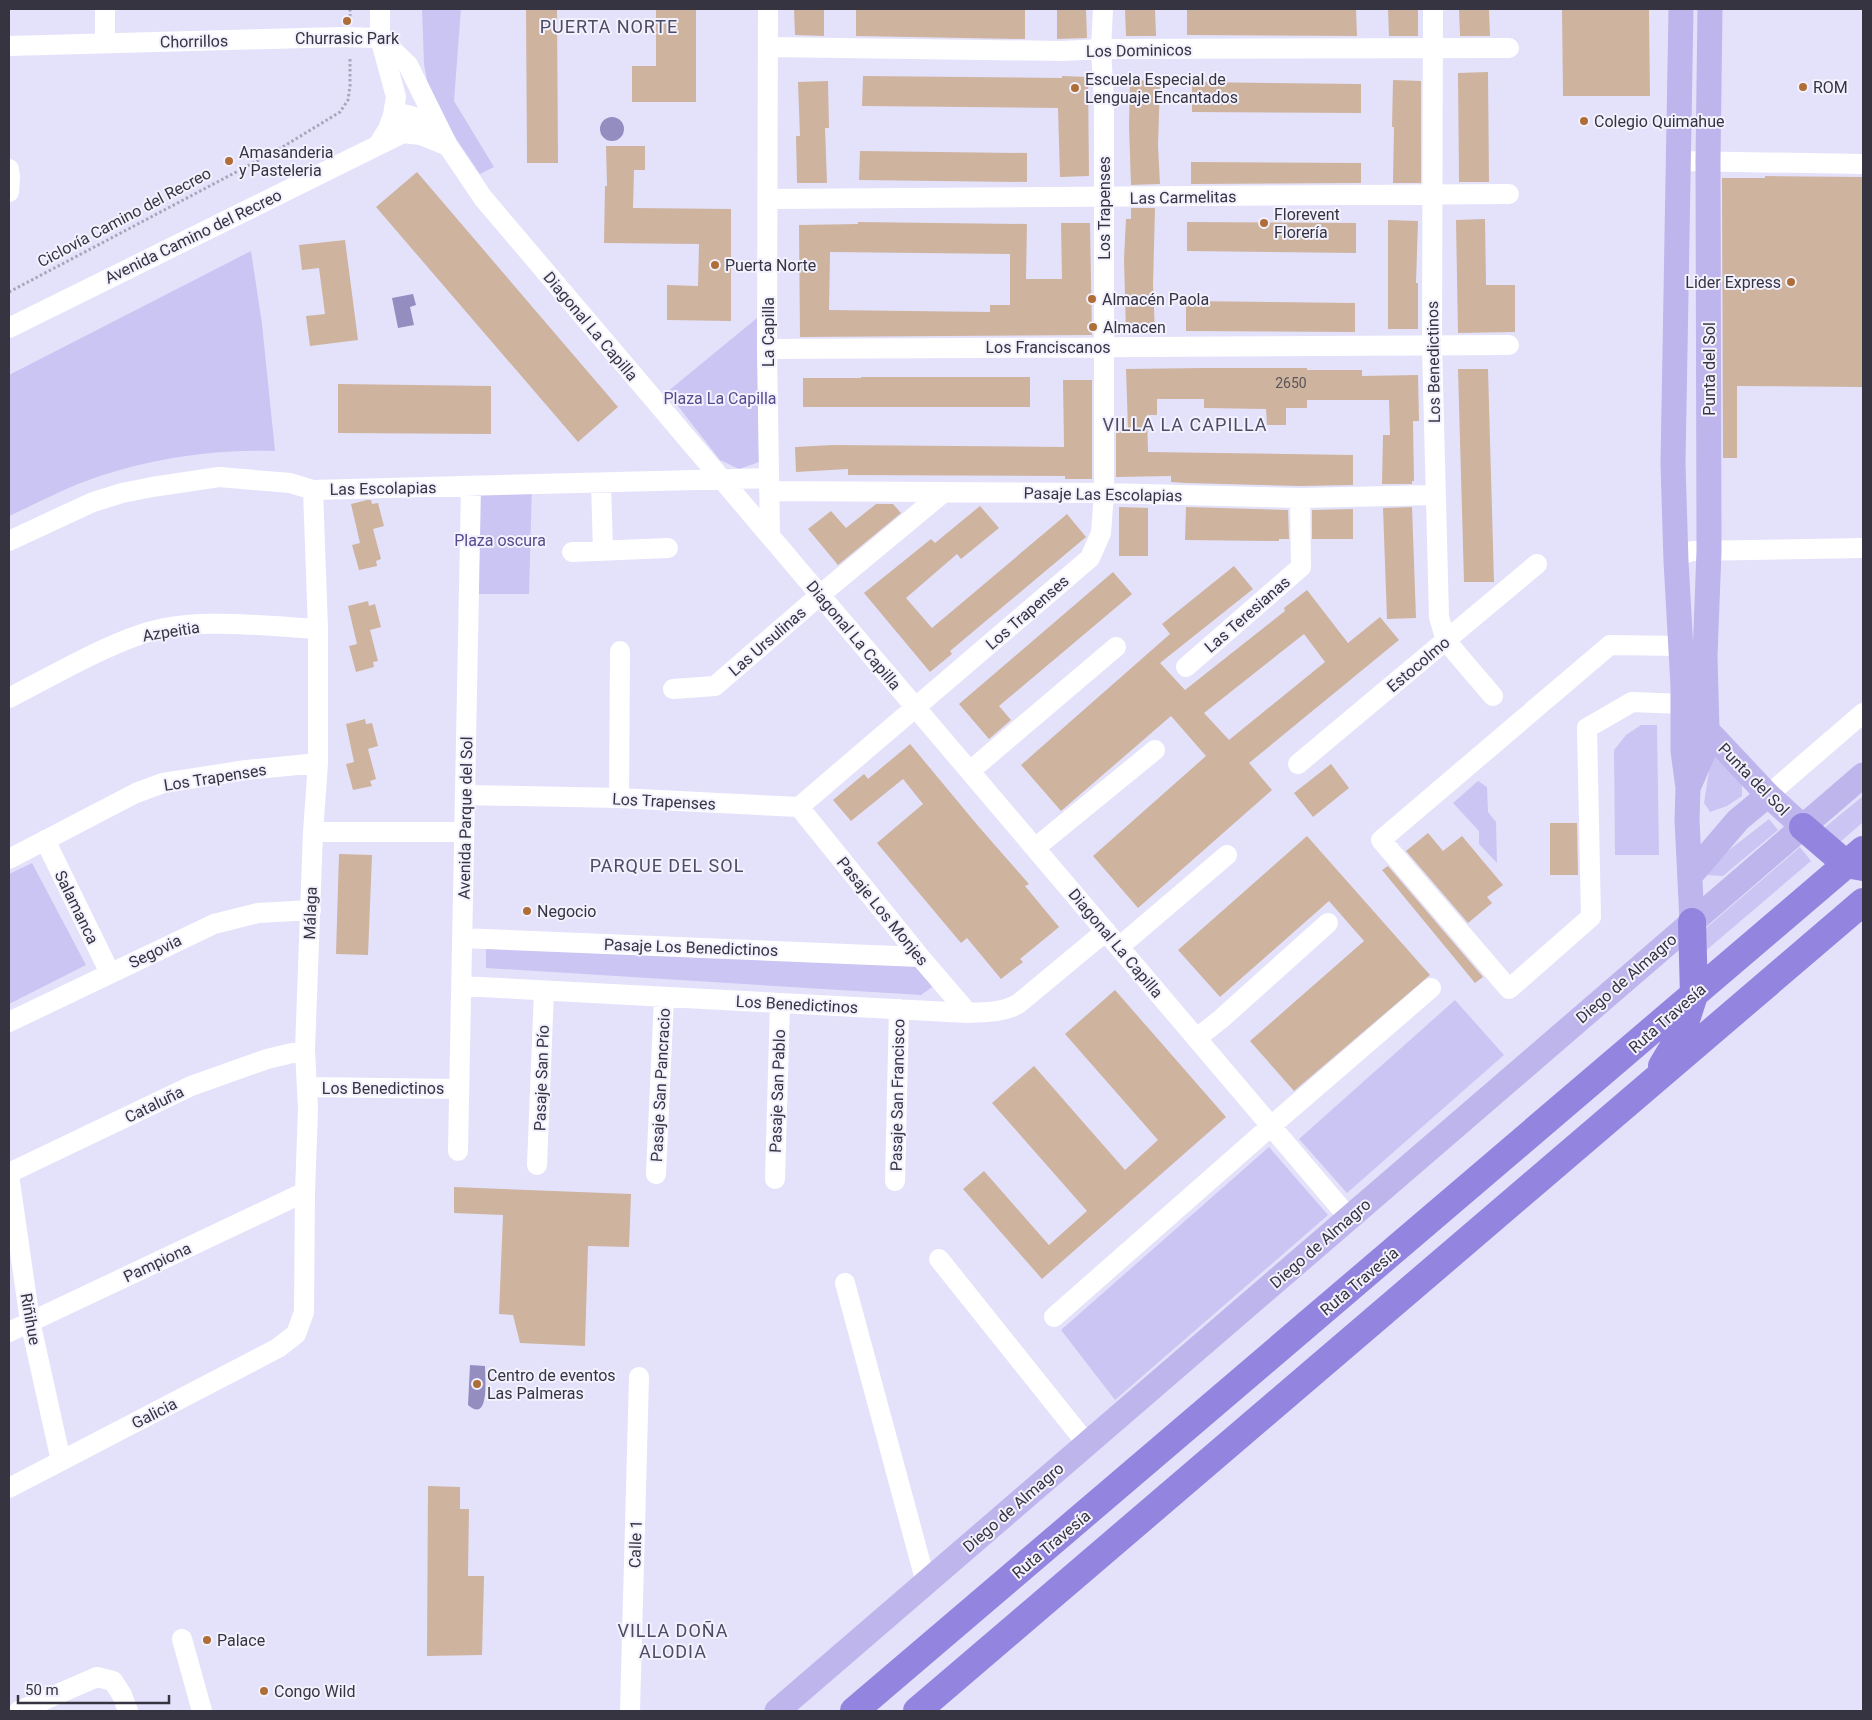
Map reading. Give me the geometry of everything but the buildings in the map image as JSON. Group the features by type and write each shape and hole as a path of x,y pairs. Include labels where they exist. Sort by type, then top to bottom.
{"highway":[{"path":"1803,828 1858,860"},
{"name":"Ruta Travesía","path":"854,1711 1694,995 1858,860"},
{"path":"917,1711 1863,902"},
{"path":"1639,1094 1677,1041 1694,995 1692,922"}],"main road":[{"name":"Punta del Sol","path":"1681,9 1673,464 1683,695 1683,751 1688,788 1687,820 1692,922"},
{"name":"Punta del Sol","path":"1688,788 1704,751 1707,730 1705,656 1710,468 1708,161 1710,9"},
{"path":"1673,464 1710,468"},
{"name":"Punta del Sol","path":"1683,695 1707,730 1768,795 1803,828"},
{"name":"Diego de Almagro","path":"777,1711 1863,775"},
{"path":"1726,892 1708,895 1698,892 1690,882 1738,820 1768,795"},
{"path":"1687,820 1707,830 1738,820"}],"street":[{"path":"105,9 105,43"},
{"path":"378,144 388,129 396,97 380,38 380,9"},
{"name":"La Capilla","path":"768,9 770,536"},
{"name":"Los Trapenses","path":"465,795 619,798 799,807 1090,558 1101,533 1104,493 1105,198 1103,9"},
{"name":"Los Benedictinos","path":"1433,9 1432,346 1439,617 1446,640 1493,696"},
{"name":"Chorrillos","path":"9,46 350,37 380,38"},
{"name":"Diagonal La Capilla","path":"380,38 408,65 448,146 483,198 1349,1218"},
{"name":"Los Dominicos","path":"769,47 1062,51 1102,49 1509,48"},
{"path":"393,115 408,114 423,120 432,127 448,146"},
{"name":"Avenida Camino del Recreo","path":"9,328 378,144 404,133 421,134 448,146"},
{"path":"1678,161 1863,164"},
{"path":"9,170 9,192"},
{"name":"Las Carmelitas","path":"768,199 1509,194"},
{"name":"Los Franciscanos","path":"768,349 1508,345"},
{"name":"Las Escolapias","path":"9,541 93,502 122,493 219,476 290,482 313,490 722,480 769,485"},
{"path":"601,483 603,550"},
{"name":"Pasaje Las Escolapias","path":"769,485 944,492 1104,493 1300,498 1436,495"},
{"name":"Avenida Parque del Sol","path":"458,1150 471,486"},
{"name":"Málaga","path":"296,1334 304,1312 308,1109 305,1050 313,832 318,763 318,628 313,490"},
{"name":"Las Ursulinas","path":"673,689 715,686 820,595 944,492"},
{"name":"Las Teresianas","path":"1186,666 1302,568 1300,498"},
{"path":"572,552 668,548"},
{"path":"1676,561 1683,554 1692,550 1863,548"},
{"name":"Estocolmo","path":"1298,764 1537,564"},
{"name":"Azpeitia","path":"9,698 140,634 182,626 223,624 318,628"},
{"path":"1681,646 1610,645 1381,840 1509,989 1591,917 1587,728 1632,702 1683,695"},
{"path":"970,771 1116,648"},
{"path":"619,798 620,651"},
{"path":"1768,795 1863,713"},
{"path":"1036,848 1155,750"},
{"name":"Los Trapenses","path":"9,859 136,793 163,783 246,770 318,763"},
{"name":"Pasaje Los Monjes","path":"799,807 920,957 968,1013"},
{"path":"313,832 464,832"},
{"name":"Salamanca","path":"45,840 110,973"},
{"path":"1119,947 1227,855"},
{"name":"Segovia","path":"9,1022 214,924 258,913 284,910 311,910"},
{"path":"1196,1038 1221,1019 1328,923"},
{"name":"Los Benedictinos","path":"461,986 968,1013 1000,1011 1018,1004 1106,931"},
{"name":"Pasaje Los Benedictinos","path":"462,938 920,957"},
{"path":"1054,1317 1431,988"},
{"name":"Pasaje San Pío","path":"537,1165 544,991"},
{"name":"Pasaje San Pancracio","path":"656,1174 664,997"},
{"name":"Pasaje San Pablo","path":"775,1179 780,1003"},
{"name":"Pasaje San Francisco","path":"896,1181 899,1009"},
{"name":"Cataluña","path":"9,1174 191,1086 267,1059 305,1050"},
{"name":"Los Benedictinos","path":"307,1088 459,1089"},
{"name":"Riñihue","path":"9,1174 30,1321 61,1461"},
{"name":"Pampiona","path":"9,1332 305,1192"},
{"path":"939,1260 1087,1444"},
{"path":"846,1283 926,1583"},
{"name":"Galicia","path":"9,1488 278,1348 296,1334"},
{"name":"Calle 1","path":"630,1711 639,1377"},
{"path":"182,1639 202,1711"},
{"path":"19,1711 97,1678 113,1681 122,1695 128,1711"}],"path":[{"name":"Ciclovía Camino del Recreo","path":"9,292 276,151 340,112 348,100 350,86 350,9"}],"green space":[{"path":"422,9 461,9 454,101 494,167 480,174 453,134 428,87 424,64"},
{"path":"251,251 262,324 275,451 207,453 119,470 64,490 9,516 9,375"},
{"name":"Plaza La Capilla","path":"757,318 759,462 739,469 720,460 667,392"},
{"name":"Plaza oscura","path":"532,484 529,594 469,594 471,486"},
{"path":"1641,725 1657,725 1659,855 1615,855 1614,750 1626,735"},
{"path":"1712,752 1742,785 1742,796 1727,806 1710,812 1704,803"},
{"path":"1478,781 1487,787 1488,812 1496,822 1497,863 1479,844 1479,831 1453,803"},
{"path":"1863,796 1863,822 1839,843 1824,828"},
{"path":"1769,819 1778,830 1723,876 1707,875 1715,861"},
{"path":"1800,847 1811,861 1703,953 1706,928"},
{"path":"32,863 86,965 9,1004 9,874"},
{"path":"486,944 918,965 935,985 921,995 486,968"},
{"path":"1455,1000 1504,1055 1347,1193 1299,1139"},
{"path":"1269,1147 1328,1215 1115,1400 1061,1330"}],"shaded area":[{"path":"612,117 620,121 624,129 620,137 612,141 604,137 600,129 604,121"},
{"path":"413,294 416,305 410,307 414,325 398,328 392,298"},
{"name":"Centro de eventos Las Palmeras","path":"470,1365 485,1366 485,1397 480,1408 475,1409 468,1405"}],"place":[{"name":"Churrasic Park","path":"347,21"},
{"name":"ROM","path":"1803,87"},
{"name":"Escuela Especial de Lenguaje Encantados","path":"1075,88"},
{"name":"Colegio Quimahue","path":"1584,121"},
{"name":"Amasanderia y Pasteleria","path":"229,161"},
{"name":"Florevent Florería","path":"1264,223"},
{"name":"Puerta Norte","path":"715,265"},
{"name":"Lider Express","path":"1791,282"},
{"name":"Almacén Paola","path":"1092,299"},
{"name":"Almacen","path":"1093,327"},
{"name":"Negocio","path":"527,911"},
{"name":"Centro de eventos Las Palmeras","path":"477,1384"},
{"name":"Palace","path":"207,1640"},
{"name":"Congo Wild","path":"264,1691"}],"district":[{"name":"PUERTA NORTE","path":"609,27"},
{"name":"VILLA LA CAPILLA","path":"1185,425"},
{"name":"PARQUE DEL SOL","path":"667,866"},
{"name":"VILLA DOÑA ALODIA","path":"673,1641"}]}
